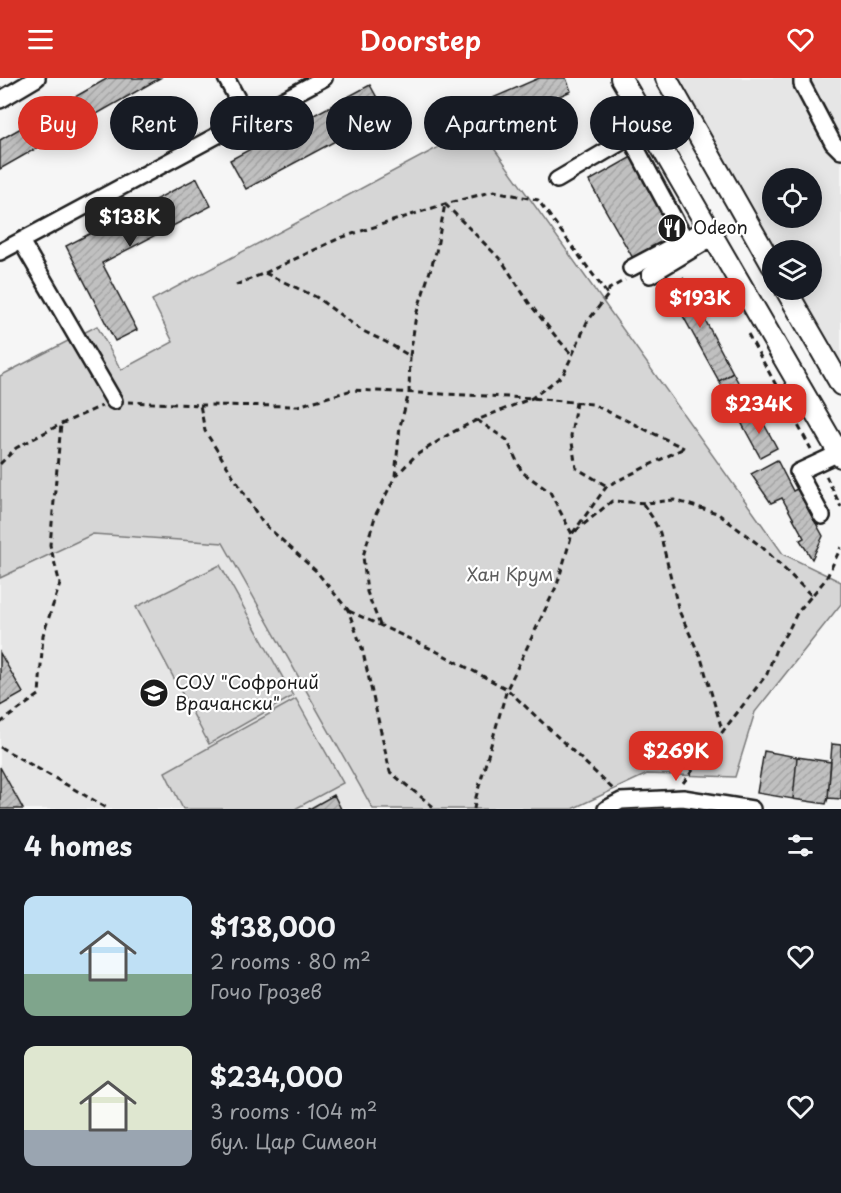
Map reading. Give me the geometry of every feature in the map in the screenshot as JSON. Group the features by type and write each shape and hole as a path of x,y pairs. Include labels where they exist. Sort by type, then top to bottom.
{"main road":[{"path":"621,78 840,455"},
{"path":"666,78 762,247"},
{"path":"792,300 841,385"}],"street":[{"path":"0,100 37,78"},
{"path":"226,78 236,96"},
{"path":"291,96 324,78"},
{"path":"802,78 802,84 832,143 841,151"},
{"path":"557,180 630,137 685,239"},
{"path":"0,252 210,139"},
{"path":"630,273 685,239 711,232"},
{"path":"650,275 711,232"},
{"path":"21,241 114,401"},
{"path":"822,516 798,472 840,455"},
{"path":"606,809 621,801 683,798 752,809"}],"path":[{"path":"236,285 340,237 494,191 538,201 608,295"},
{"path":"445,204 501,261 529,303 572,355"},
{"path":"395,477 400,426 409,393 410,356 416,315 436,252 445,204"},
{"path":"265,273 316,297 361,330 410,356"},
{"path":"380,626 367,591 363,556 376,514 395,477 416,456 451,434 477,420 532,398 562,375 587,322 608,295 609,289 630,273"},
{"path":"0,464 16,448 61,424 114,401 298,406 352,390 532,398 592,404 684,448 607,486 572,534 557,585 507,689 474,809"},
{"path":"576,402 571,436 576,468 607,486"},
{"path":"200,405 205,431 262,522 316,571 348,610 362,648 390,772 436,809"},
{"path":"477,420 507,440 522,472 550,492 572,534"},
{"path":"0,723 39,695 43,635 60,584 50,544 61,424"},
{"path":"572,534 612,501 643,503 675,500 717,513 762,547 812,596"},
{"path":"643,503 660,532 679,611 701,658 723,733"},
{"path":"670,799 767,674 776,649 797,613 826,579 841,547"},
{"path":"348,610 435,650 507,689 626,801"},
{"path":"0,747 109,809"}],"shaded area":[{"path":"679,78 841,78 841,371 802,300 822,300 822,240 768,240 694,105 694,96 689,96"},
{"name":"СОУ \"Софроний Врачански\"","path":"93,534 223,543 373,809 0,809 0,578"}],"green space":[{"name":"Хан Крум","path":"433,150 495,150 783,554 841,582 841,604 755,712 735,777 647,774 572,809 373,809 223,543 93,534 0,578 0,376 97,326 121,370 173,342 152,300"},
{"path":"220,565 293,696 209,744 136,607"},
{"path":"296,699 343,783 295,809 183,809 165,772"}],"building":[{"path":"108,78 160,78 128,96 110,96 110,106 98,113 98,96 77,96"},
{"path":"539,78 566,78 571,91 559,96 498,96"},
{"path":"370,85 376,96 349,96"},
{"path":"326,109 326,146 246,189 230,160 249,150 314,150 314,115"},
{"path":"18,130 18,150 33,150 0,169 0,140"},
{"path":"635,155 680,234 634,260 589,181"},
{"path":"197,178 211,206 102,263 137,330 115,341 66,246"},
{"path":"683,278 733,373 719,381 667,287"},
{"path":"733,373 756,414 741,422 719,381"},
{"path":"758,413 777,448 760,457 741,422"},
{"path":"777,460 793,491 797,489 823,536 812,559 800,540 804,538 782,498 771,503 751,474"},
{"path":"0,653 23,693 0,706"},
{"path":"832,744 841,745 841,799 828,798"},
{"path":"764,751 797,757 793,799 757,793"},
{"path":"797,757 831,762 826,804 793,799"},
{"path":"0,767 23,809 0,809"},
{"path":"334,795 341,809 309,809"}],"place":[{"name":"Odeon","path":"672,228"},
{"name":"СОУ \"Софроний Врачански\"","path":"154,693"}]}
